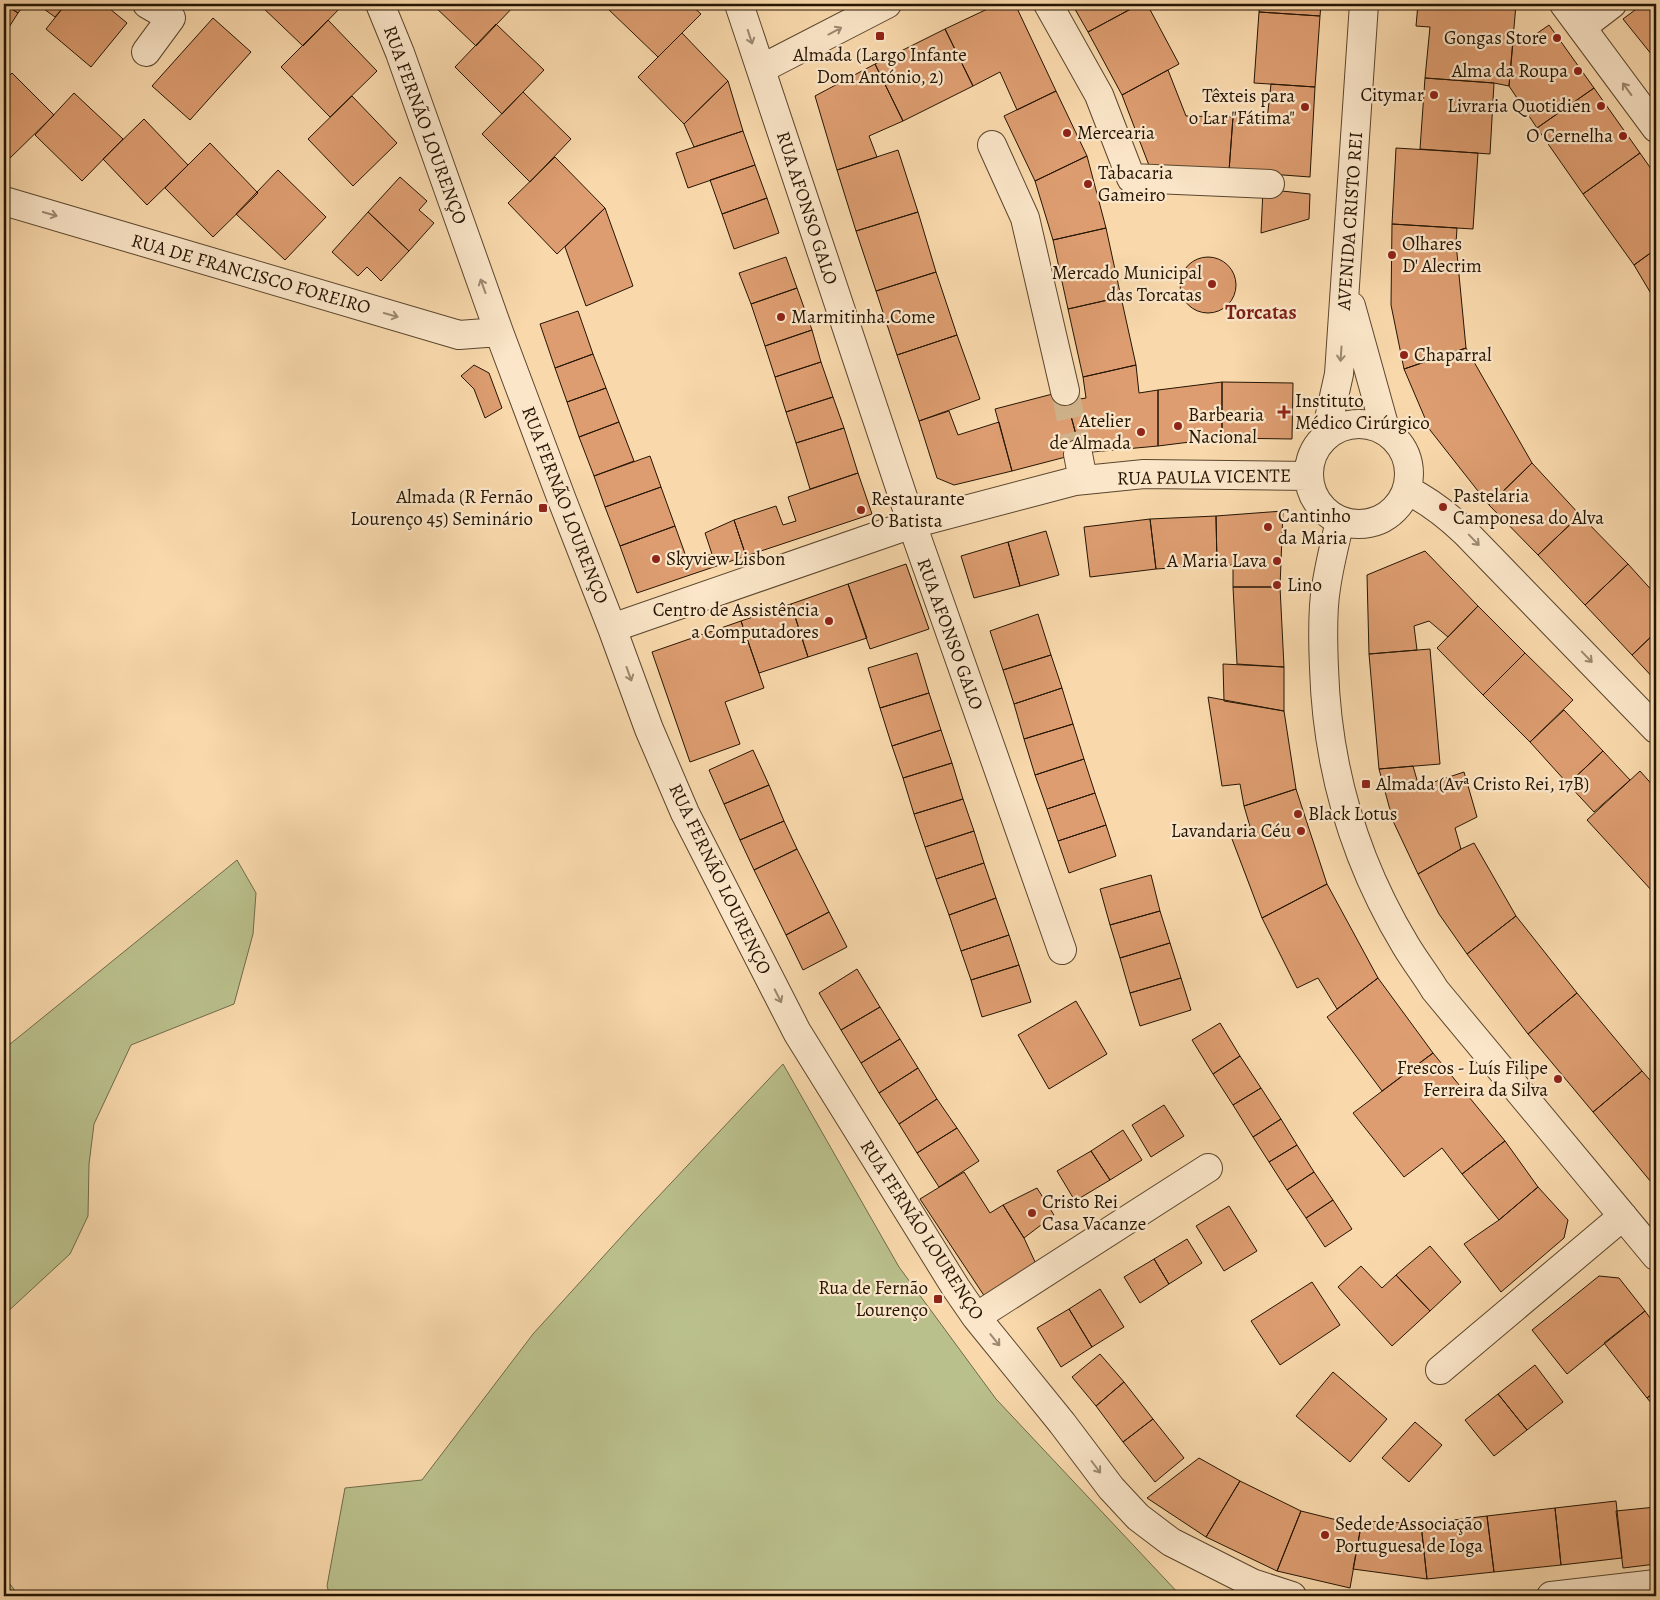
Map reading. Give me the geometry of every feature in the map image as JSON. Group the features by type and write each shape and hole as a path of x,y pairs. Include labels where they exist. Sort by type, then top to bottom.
{"street":[{"path":"146,52 171,18 147,4"},
{"name":"RUA FERNÃO LOURENÇO","path":"380,4 400,53 499,332 649,729 685,813 797,1032 976,1317 1062,1423 1111,1488 1138,1517 1171,1542 1252,1583 1292,1596"},
{"name":"RUA AFONSO GALO","path":"739,4 912,524 1062,950"},
{"path":"761,70 886,4"},
{"path":"1048,4 1099,95 1131,178 1270,184"},
{"name":"AVENIDA CRISTO REI","path":"1325,437 1340,374 1364,4"},
{"path":"1564,4 1656,128"},
{"path":"1582,27 1612,4"},
{"path":"992,145 1025,218 1064,391"},
{"name":"RUA DE FRANCISCO FOREIRO","path":"4,201 459,335 499,332"},
{"path":"1346,288 1386,432"},
{"path":"1355,424 1372,426 1386,432 1399,444 1406,458 1409,474 1407,490 1399,504 1388,516 1373,523 1357,525 1340,521 1326,512 1315,500 1310,484 1309,467 1315,451 1325,437 1339,428 1355,424"},
{"name":"RUA PAULA VICENTE","path":"612,628 1081,467 1144,474 1309,476"},
{"path":"1407,490 1425,499 1446,514 1465,532 1656,729"},
{"path":"1340,521 1325,590 1325,699 1332,751 1343,802 1360,853 1381,900 1402,939 1435,990 1656,1256"},
{"path":"976,1317 1208,1168"},
{"path":"1440,1370 1623,1216"},
{"path":"1551,1596 1656,1584"}],"green space":[{"path":"237,860 256,893 253,934 234,1004 131,1045 94,1124 89,1164 88,1216 70,1254 4,1315 4,1049"},
{"path":"783,1064 899,1267 996,1399 1181,1596 330,1596 327,1586 345,1488 422,1480 533,1334 640,1216"},
{"path":"4,1576 19,1596 4,1596"}],"building":[{"path":"4,4 25,4 18,13"},
{"path":"4,4 18,13 4,35"},
{"path":"37,4 66,4 55,17"},
{"path":"66,4 104,4 127,23 91,67 46,29"},
{"path":"259,4 344,4 303,46"},
{"path":"432,4 516,4 476,46"},
{"path":"610,4 690,4 701,14 658,57 607,8"},
{"path":"998,4 1015,4 1056,91 1017,110 1000,72 973,86 945,29"},
{"path":"1072,4 1140,4 1088,32"},
{"path":"1140,4 1147,4 1179,64 1122,95 1088,32"},
{"path":"1260,4 1321,4 1320,16 1259,12"},
{"path":"1418,4 1516,4 1509,86 1494,83 1425,78 1430,27 1416,26"},
{"path":"1643,4 1656,4 1656,60 1623,19"},
{"path":"1259,12 1320,16 1315,87 1254,83"},
{"path":"213,18 251,52 190,120 152,86"},
{"path":"328,20 377,71 330,117 281,67"},
{"path":"496,24 544,70 502,114 455,67"},
{"path":"1549,25 1594,88 1537,128 1509,86 1513,42 1526,41"},
{"path":"945,29 973,86 903,121 875,64"},
{"path":"682,33 728,81 684,124 638,77"},
{"path":"875,64 903,121 869,136 877,157 837,170 815,96"},
{"path":"1168,70 1186,116 1233,117 1229,171 1150,168 1122,95"},
{"path":"12,73 54,115 7,161 4,157 4,81"},
{"path":"1425,78 1494,83 1490,154 1420,149"},
{"path":"728,81 743,131 694,147 684,124"},
{"path":"1271,84 1315,87 1310,177 1229,171 1233,117 1267,120"},
{"path":"1594,88 1640,153 1583,194 1537,128"},
{"path":"1056,91 1087,156 1035,181 1004,116"},
{"path":"523,92 571,139 530,182 482,134"},
{"path":"74,93 123,139 82,181 35,135"},
{"path":"352,96 397,143 353,186 308,139"},
{"path":"144,119 188,165 147,205 103,159"},
{"path":"743,131 755,165 688,188 676,153"},
{"path":"210,143 258,193 213,237 165,188"},
{"path":"1396,148 1478,153 1473,229 1392,224"},
{"path":"898,150 918,212 856,231 837,170"},
{"path":"1640,153 1656,176 1656,249 1634,265 1583,194"},
{"path":"1087,156 1106,228 1053,240 1035,181"},
{"path":"555,157 605,208 557,254 508,203"},
{"path":"755,165 767,198 722,214 710,180"},
{"path":"278,170 326,217 285,260 236,214"},
{"path":"400,177 427,201 419,210 434,223 409,251 368,212"},
{"path":"1263,189 1310,194 1309,219 1261,233"},
{"path":"767,198 779,233 734,249 722,214"},
{"path":"605,208 633,286 586,306 565,247"},
{"path":"368,212 409,251 381,281 367,267 358,276 332,252"},
{"path":"918,212 936,272 876,291 856,231"},
{"path":"1392,224 1457,228 1456,243 1466,348 1404,369 1391,305"},
{"path":"1106,228 1121,297 1068,309 1053,240"},
{"path":"1656,249 1656,302 1634,265"},
{"path":"786,257 797,288 751,304 739,273"},
{"path":"1208,257 1219,259 1228,265 1234,274 1236,285 1234,296 1228,305 1219,311 1208,313 1197,311 1188,305 1182,296 1180,285 1182,274 1188,265 1197,259"},
{"path":"936,272 957,335 897,355 876,291"},
{"name":"Marmitinha.Come","path":"797,288 812,330 765,346 751,304"},
{"path":"1121,297 1136,365 1083,377 1068,309"},
{"path":"578,311 593,354 555,368 540,324"},
{"path":"812,330 821,362 775,377 765,346"},
{"path":"957,335 980,399 919,421 897,355"},
{"path":"1466,348 1532,463 1489,505 1430,430 1404,369"},
{"path":"593,354 606,388 567,402 555,368"},
{"path":"821,362 833,397 786,412 775,377"},
{"path":"474,365 489,373 502,408 485,418 474,389 461,376"},
{"path":"1136,365 1139,393 1158,390 1158,446 1081,453 1067,401 1086,398 1083,377"},
{"path":"1222,382 1293,383 1292,439 1222,438"},
{"path":"1222,382 1222,438 1158,446 1158,390"},
{"path":"606,388 619,422 579,437 567,402"},
{"path":"1064,391 1081,453 1012,471 995,409"},
{"path":"833,397 844,428 796,443 786,412"},
{"path":"949,411 958,435 999,422 1012,471 954,485 937,478 919,421"},
{"path":"619,422 634,461 594,476 579,437"},
{"path":"844,428 858,473 810,489 796,443"},
{"path":"650,456 661,487 605,507 594,476"},
{"path":"1532,463 1580,515 1538,555 1489,505"},
{"path":"858,473 872,514 746,556 734,520 776,506 783,525 796,521 788,497"},
{"path":"661,487 675,526 620,546 605,507"},
{"path":"1283,511 1280,587 1233,587 1233,565 1217,565 1216,516"},
{"path":"1580,515 1628,564 1585,605 1538,555"},
{"path":"1216,516 1217,565 1156,569 1150,519"},
{"path":"1150,519 1156,569 1090,577 1084,527"},
{"name":"Skyview Lisbon","path":"734,520 746,556 637,593 620,546 675,526 688,562 712,554 705,533"},
{"path":"1046,531 1059,575 1020,586 1008,542"},
{"path":"1008,542 1020,586 974,598 961,556"},
{"path":"1425,551 1478,606 1448,637 1429,621 1414,626 1417,650 1369,654 1367,575"},
{"path":"906,564 929,629 870,649 848,584"},
{"path":"1628,564 1656,595 1656,632 1632,655 1585,605"},
{"name":"Centro de Assistência a Computadores","path":"848,584 867,638 808,657 791,604"},
{"path":"1233,587 1280,587 1284,667 1237,664"},
{"path":"791,604 808,657 759,673 741,621"},
{"path":"1478,606 1525,653 1483,695 1437,648"},
{"path":"1038,614 1051,655 1003,670 990,631"},
{"path":"741,621 764,688 725,702 740,744 690,762 652,652"},
{"path":"1656,632 1656,681 1632,655"},
{"path":"1430,649 1440,764 1379,769 1369,654"},
{"path":"917,653 929,693 880,708 868,668"},
{"path":"1525,653 1573,700 1530,742 1483,695"},
{"path":"1051,655 1062,688 1014,704 1003,670"},
{"path":"1223,664 1284,667 1284,711 1224,701"},
{"path":"1062,688 1073,724 1024,739 1014,704"},
{"path":"929,693 941,730 892,746 880,708"},
{"path":"1208,697 1284,711 1296,789 1244,806 1240,784 1222,786"},
{"path":"1564,710 1603,751 1568,784 1530,742"},
{"path":"1073,724 1084,759 1035,775 1024,739"},
{"path":"941,730 952,763 903,778 892,746"},
{"path":"753,750 769,785 724,804 709,770"},
{"path":"1603,751 1630,780 1594,812 1568,784"},
{"path":"1084,759 1095,793 1047,809 1035,775"},
{"path":"952,763 963,799 914,814 903,778"},
{"path":"1413,766 1419,787 1464,772 1477,817 1455,828 1461,849 1418,874 1393,821 1379,769"},
{"path":"1640,771 1656,789 1656,889 1653,892 1587,820"},
{"path":"769,785 784,821 740,840 724,804"},
{"path":"1296,789 1327,884 1262,918 1232,839 1251,830 1244,806"},
{"path":"1095,793 1106,825 1058,841 1047,809"},
{"path":"963,799 974,831 925,847 914,814"},
{"path":"784,821 797,849 754,870 740,840"},
{"path":"1106,825 1116,856 1069,873 1058,841"},
{"path":"974,831 984,863 936,879 925,847"},
{"path":"1474,843 1516,916 1467,954 1439,914 1418,874"},
{"path":"797,849 829,912 786,935 754,870"},
{"path":"984,863 996,898 949,915 936,879"},
{"path":"1151,875 1160,911 1110,925 1100,889"},
{"path":"1327,884 1378,978 1337,1009 1318,978 1297,988 1262,918"},
{"path":"996,898 1009,935 961,951 949,915"},
{"path":"1160,911 1170,943 1120,958 1110,925"},
{"path":"829,912 847,947 803,970 786,935"},
{"path":"1516,916 1577,993 1528,1034 1467,954"},
{"path":"1009,935 1019,965 971,980 961,951"},
{"path":"1170,943 1181,978 1130,993 1120,958"},
{"path":"1019,965 1031,1002 982,1017 971,980"},
{"path":"857,969 880,1007 841,1030 819,993"},
{"path":"1181,978 1191,1010 1140,1026 1130,993"},
{"path":"1378,978 1433,1053 1382,1091 1327,1017"},
{"path":"1577,993 1642,1071 1593,1112 1528,1034"},
{"path":"1076,1001 1107,1054 1049,1089 1018,1035"},
{"path":"880,1007 900,1039 861,1063 841,1030"},
{"path":"1220,1023 1240,1056 1213,1074 1192,1040"},
{"path":"900,1039 918,1068 879,1093 861,1063"},
{"path":"1433,1053 1505,1141 1462,1174 1442,1148 1404,1177 1353,1113"},
{"path":"1240,1056 1261,1088 1233,1105 1213,1074"},
{"path":"918,1068 937,1099 899,1124 879,1093"},
{"path":"1642,1071 1656,1087 1656,1188 1593,1112"},
{"path":"1261,1088 1281,1119 1253,1137 1233,1105"},
{"path":"937,1099 957,1128 917,1153 899,1124"},
{"path":"1164,1105 1184,1136 1151,1157 1132,1125"},
{"path":"1281,1119 1297,1145 1269,1162 1253,1137"},
{"path":"957,1128 979,1161 939,1187 917,1153"},
{"path":"1123,1130 1142,1160 1110,1180 1091,1151"},
{"path":"1505,1141 1538,1187 1499,1220 1462,1174"},
{"path":"1297,1145 1314,1172 1287,1190 1269,1162"},
{"path":"1091,1151 1110,1180 1075,1201 1057,1171"},
{"path":"964,1172 990,1213 1003,1205 1024,1238 1036,1264 985,1297 920,1199"},
{"path":"1314,1172 1333,1200 1306,1218 1287,1190"},
{"path":"1538,1187 1568,1220 1564,1238 1501,1292 1464,1244 1499,1220"},
{"path":"1037,1188 1054,1215 1024,1238 1003,1205"},
{"path":"1333,1200 1352,1229 1325,1247 1306,1218"},
{"path":"1229,1206 1257,1251 1224,1271 1196,1226"},
{"path":"1187,1239 1202,1263 1169,1284 1154,1259"},
{"path":"1430,1246 1461,1282 1430,1311 1396,1275"},
{"path":"1154,1259 1169,1284 1140,1303 1124,1277"},
{"path":"1361,1266 1382,1288 1396,1275 1430,1311 1392,1346 1338,1287"},
{"path":"1599,1276 1619,1278 1645,1311 1567,1374 1532,1330"},
{"path":"1312,1282 1340,1325 1280,1365 1251,1321"},
{"path":"1100,1289 1124,1327 1092,1347 1069,1309"},
{"path":"1069,1309 1092,1347 1061,1367 1037,1328"},
{"path":"1645,1311 1656,1326 1656,1391 1647,1398 1604,1343"},
{"path":"1100,1354 1124,1382 1096,1406 1072,1377"},
{"path":"1535,1365 1563,1402 1527,1430 1498,1394"},
{"path":"1333,1372 1387,1419 1350,1462 1296,1416"},
{"path":"1124,1382 1153,1419 1123,1442 1096,1406"},
{"path":"1656,1391 1656,1409 1647,1398"},
{"path":"1498,1394 1527,1430 1494,1456 1465,1420"},
{"path":"1153,1419 1184,1458 1155,1482 1123,1442"},
{"path":"1415,1422 1442,1445 1409,1482 1382,1458"},
{"path":"1199,1458 1240,1481 1206,1537 1147,1498"},
{"path":"1240,1481 1301,1511 1277,1571 1206,1537"},
{"path":"1616,1501 1622,1558 1561,1565 1555,1508"},
{"path":"1656,1507 1656,1564 1623,1568 1616,1511"},
{"path":"1555,1508 1561,1565 1494,1572 1487,1516"},
{"path":"1301,1511 1361,1526 1350,1588 1277,1571"},
{"path":"1487,1516 1494,1572 1427,1579 1421,1524"},
{"path":"1365,1521 1421,1524 1427,1579 1353,1569 1361,1526"}],"tunnel":[{"path":"1065,391 1078,454"}],"place":[{"name":"Almada (Largo Infante Dom António, 2)","path":"880,36"},
{"name":"Gongas Store","path":"1557,38"},
{"name":"Alma da Roupa","path":"1578,71"},
{"name":"Citymar","path":"1434,95"},
{"name":"Livraria Quotidien","path":"1601,106"},
{"name":"Têxteis para o Lar \"Fátima\"","path":"1305,107"},
{"name":"Mercearia","path":"1067,133"},
{"name":"O Cernelha","path":"1623,136"},
{"name":"Tabacaria Gameiro","path":"1088,184"},
{"name":"Olhares D' Alecrim","path":"1392,255"},
{"name":"Mercado Municipal das Torcatas","path":"1212,284"},
{"name":"Marmitinha.Come","path":"781,317"},
{"name":"Chaparral","path":"1404,355"},
{"name":"Instituto Médico Cirúrgico","path":"1284,412"},
{"name":"Barbearia Nacional","path":"1178,426"},
{"name":"Atelier de Almada","path":"1141,432"},
{"name":"Pastelaria Camponesa do Alva","path":"1443,507"},
{"name":"Almada (R Fernão Lourenço 45) Seminário","path":"543,508"},
{"name":"Restaurante O Batista","path":"861,510"},
{"name":"Cantinho da Maria","path":"1268,527"},
{"name":"Skyview Lisbon","path":"656,559"},
{"name":"A Maria Lava","path":"1277,561"},
{"name":"Lino","path":"1277,585"},
{"name":"Centro de Assistência a Computadores","path":"829,621"},
{"name":"Almada (Avª Cristo Rei, 17B)","path":"1366,784"},
{"name":"Black Lotus","path":"1298,814"},
{"name":"Lavandaria Céu","path":"1301,831"},
{"name":"Frescos - Luís Filipe Ferreira da Silva","path":"1558,1079"},
{"name":"Cristo Rei Casa Vacanze","path":"1032,1213"},
{"name":"Rua de Fernão Lourenço","path":"938,1299"},
{"name":"Sede de Associação Portuguesa de Ioga","path":"1325,1535"}],"district":[{"name":"Torcatas","path":"1261,312"}]}
